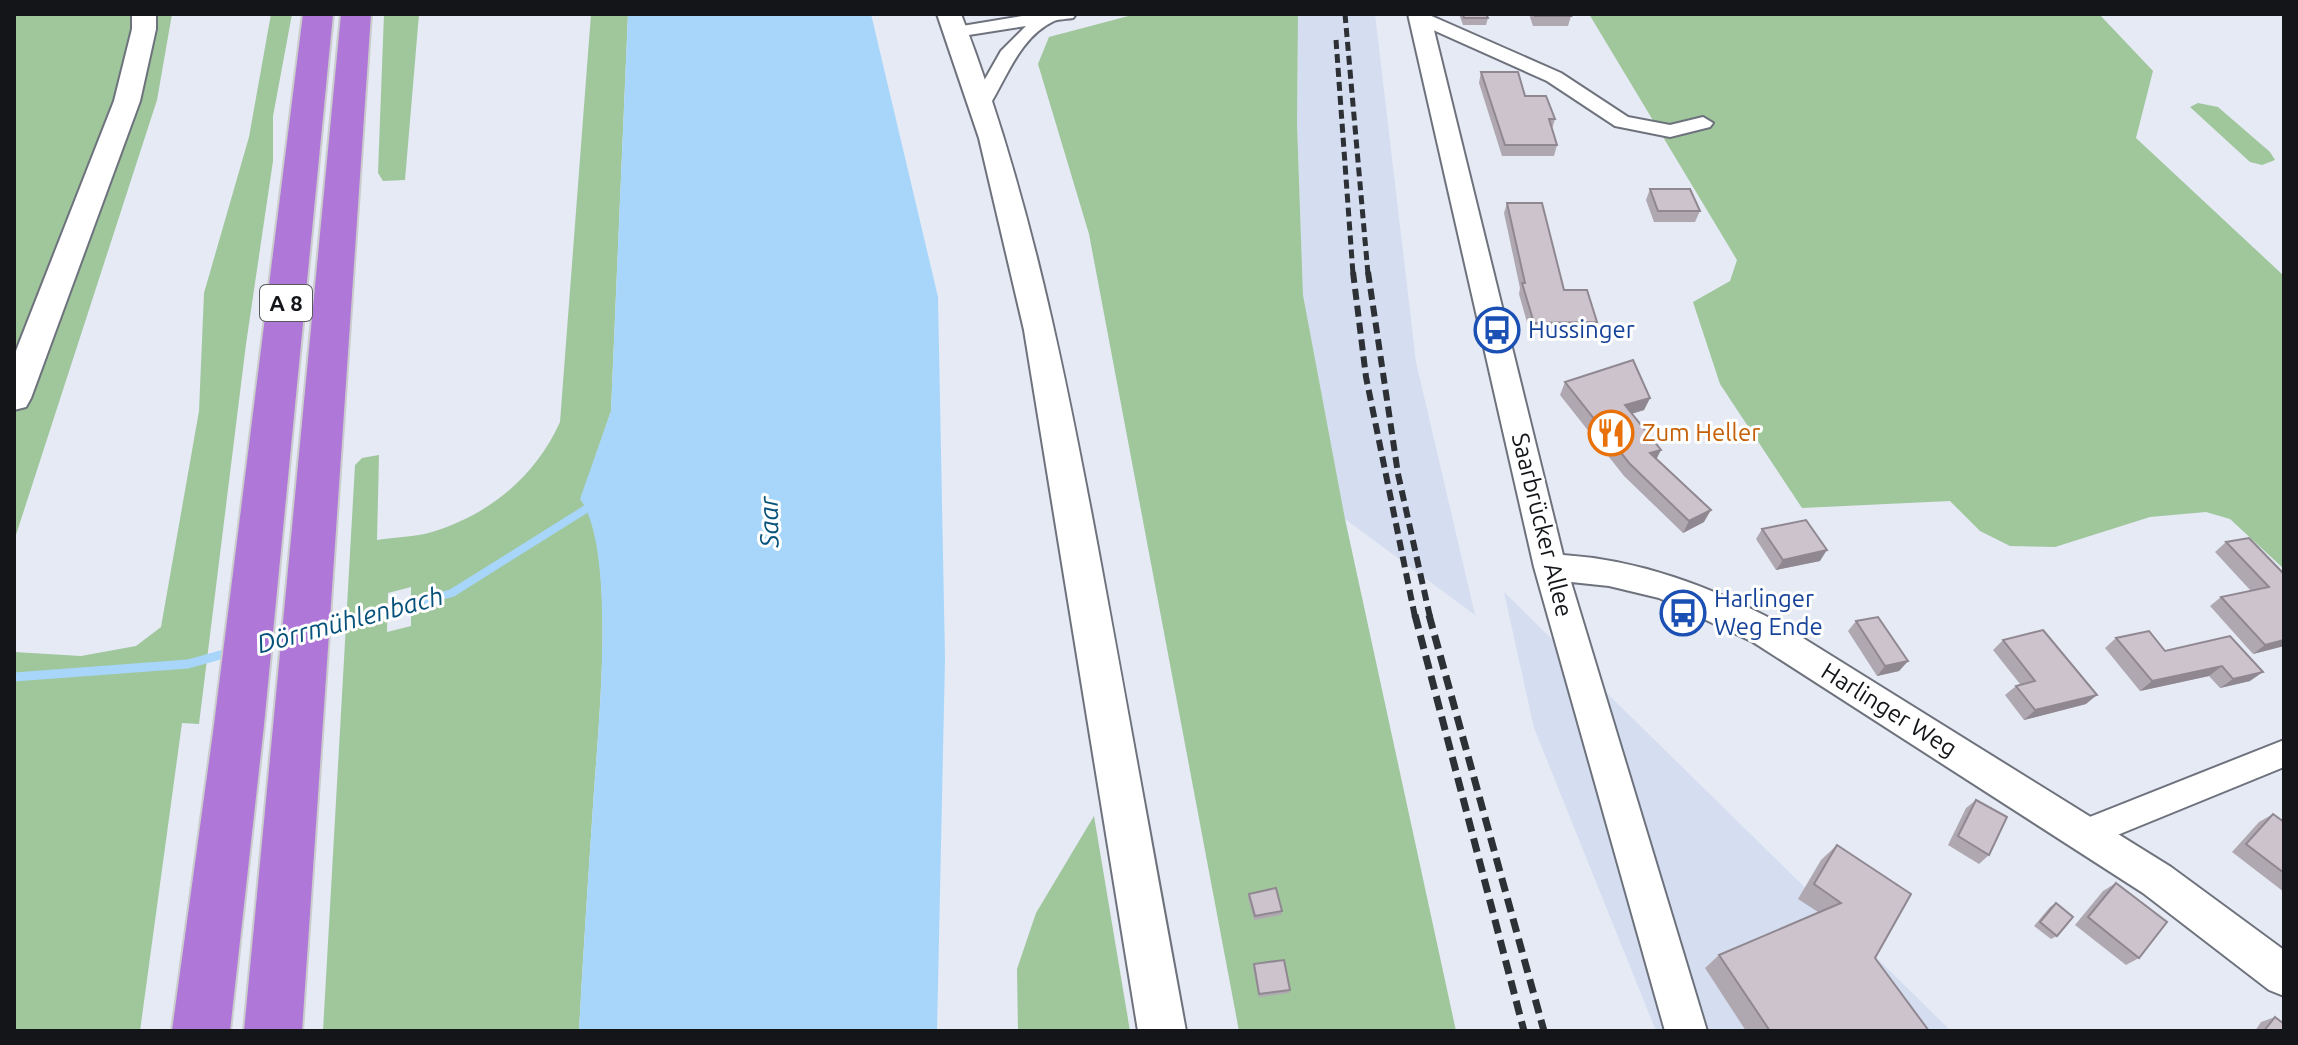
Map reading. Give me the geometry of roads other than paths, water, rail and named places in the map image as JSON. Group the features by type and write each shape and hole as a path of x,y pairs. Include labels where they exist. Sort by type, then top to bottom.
{"highway":[{"name":"A 8","path":"201,1031 239,725 318,14"},
{"name":"A 8","path":"273,1031 356,14"}],"main road":[{"path":"14,398 127,101 144,29 144,14"},
{"path":"952,23 982,102 1023,247 1057,417 1162,1031"}],"street":[{"path":"995,14 1051,17"},
{"path":"1419,16 1554,77 1622,122 1670,131 1703,123"},
{"name":"Saarbrücker Allee","path":"1419,16 1550,567 1686,1031"},
{"path":"952,23 1051,17"},
{"path":"982,102 1005,56 1022,37 1051,17"},
{"name":"Harlinger Weg","path":"1550,567 1621,574 1664,584 1708,601 1765,632 2157,880 2284,975"},
{"path":"2083,834 2284,753"}],"water":[{"name":"Saar","path":"628,14 871,14 938,297 945,659 937,1031 579,1031 602,647 599,559 592,524 580,499 611,411"}],"waterway":[{"name":"Dörrmühlenbach","path":"364,617 452,593 594,504"},
{"name":"Dörrmühlenbach","path":"322,628 371,615"},
{"name":"Dörrmühlenbach","path":"14,677 188,664 231,652"}],"railway":[{"path":"1345,14 1368,274"},
{"path":"1336,40 1353,274"},
{"path":"1353,272 1366,377 1415,617"},
{"path":"1368,272 1398,474 1430,617"},
{"path":"1415,615 1524,1031"},
{"path":"1429,615 1544,1031"}],"place":[{"name":"Hussinger","path":"1497,330"},
{"name":"Zum Heller","path":"1611,433"},
{"name":"Harlinger Weg Ende","path":"1683,613"}]}
